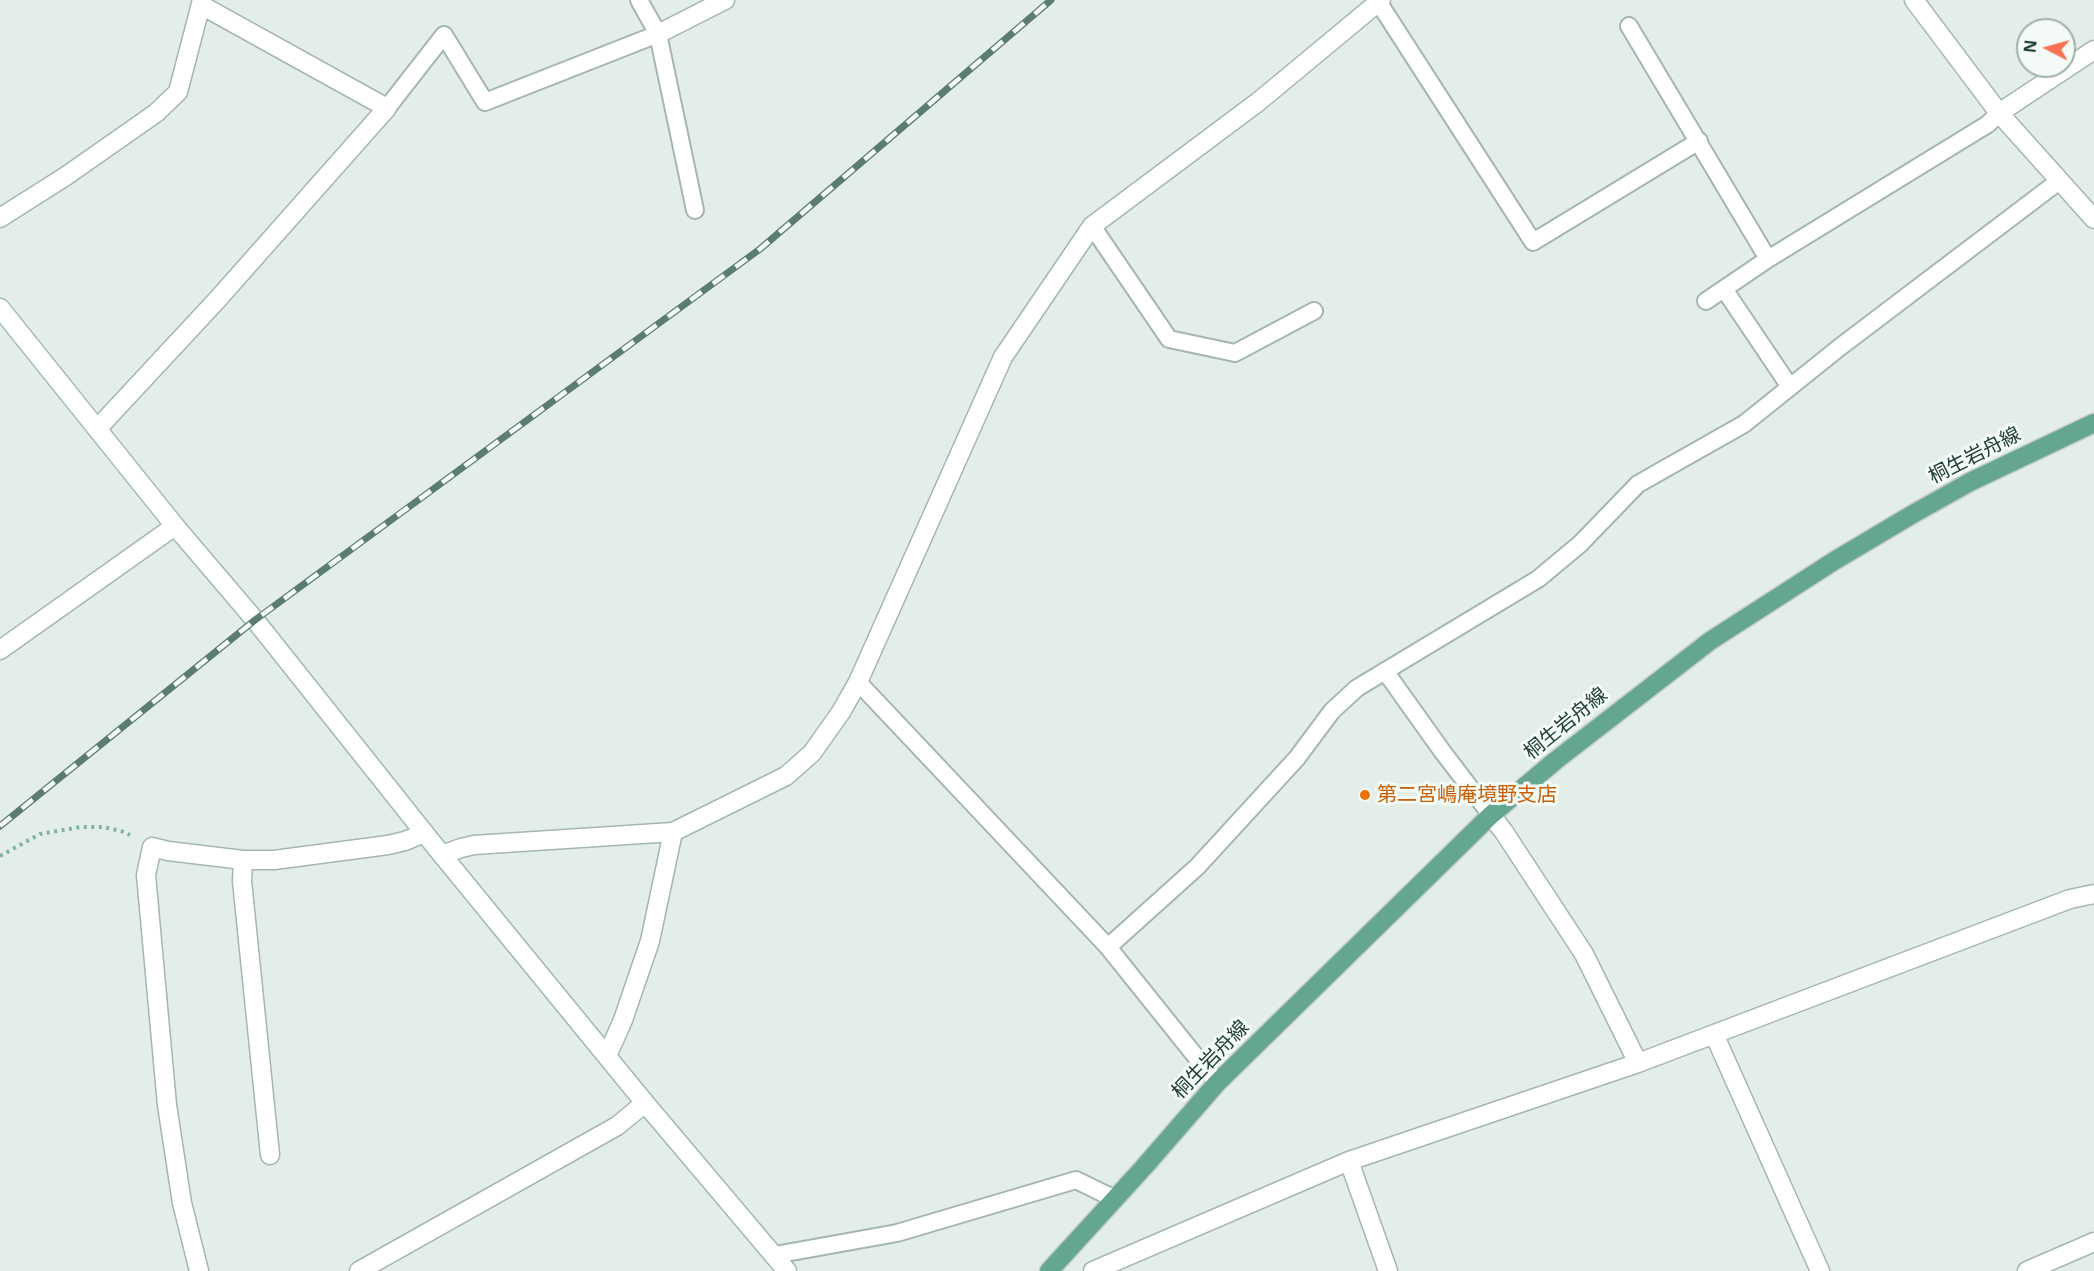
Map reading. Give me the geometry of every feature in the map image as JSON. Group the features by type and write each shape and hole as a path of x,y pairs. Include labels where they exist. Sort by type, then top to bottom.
{"main road":[{"name":"桐生岩舟線","path":"1049,1271 1217,1083 1491,815 1555,760 1710,641 1834,561 1970,482 2094,423"}],"street":[{"path":"658,34 725,0"},
{"path":"1914,0 1999,113 2094,219"},
{"path":"442,855 474,845 673,832 786,776 812,753 841,712 858,682 1003,357 1092,226 1258,102 1380,2"},
{"path":"0,218 66,176 156,113 178,92 201,3 387,108 217,300 97,429"},
{"path":"1999,113 2094,50"},
{"path":"0,308 175,526 255,620 442,855 787,1271"},
{"path":"0,650 175,526"},
{"path":"1491,815 1584,954 1638,1063"},
{"path":"199,1271 182,1203 167,1105 146,876 152,847 243,860 274,860 387,845 405,841 424,832"},
{"path":"607,1056 623,1020 650,941 673,832"},
{"path":"243,860 242,881 270,1155"},
{"path":"2070,899 2094,881"},
{"path":"1092,1271 1349,1161 1638,1063 2070,899 2094,894"},
{"path":"1714,1034 1820,1271"},
{"path":"358,1271 617,1126 645,1102"},
{"path":"1349,1161 1388,1271"},
{"path":"2027,1271 2094,1242"}],"lane":[{"path":"639,0 658,34 695,210"},
{"path":"1380,2 1533,242 1699,141"},
{"path":"1629,26 1768,259"},
{"path":"387,108 444,35 485,102 658,34"},
{"path":"1706,301 1768,259 1988,124 1999,113"},
{"path":"1108,947 1204,860 1297,758 1332,711 1357,688 1538,579 1580,544 1638,484 1744,424 1840,347 2059,181"},
{"path":"1092,226 1169,339 1235,352 1314,311"},
{"path":"1724,289 1790,387"},
{"path":"1385,671 1491,815"},
{"path":"858,682 1108,947 1217,1083"},
{"path":"775,1255 897,1233 1076,1180 1115,1199"}],"path":[{"path":"0,856 40,834 81,827 103,827 121,831 152,847"}],"railway":[{"path":"0,826 255,620 760,249 1051,0"}],"place":[{"name":"第二宮嶋庵境野支店","path":"1365,795"}]}
